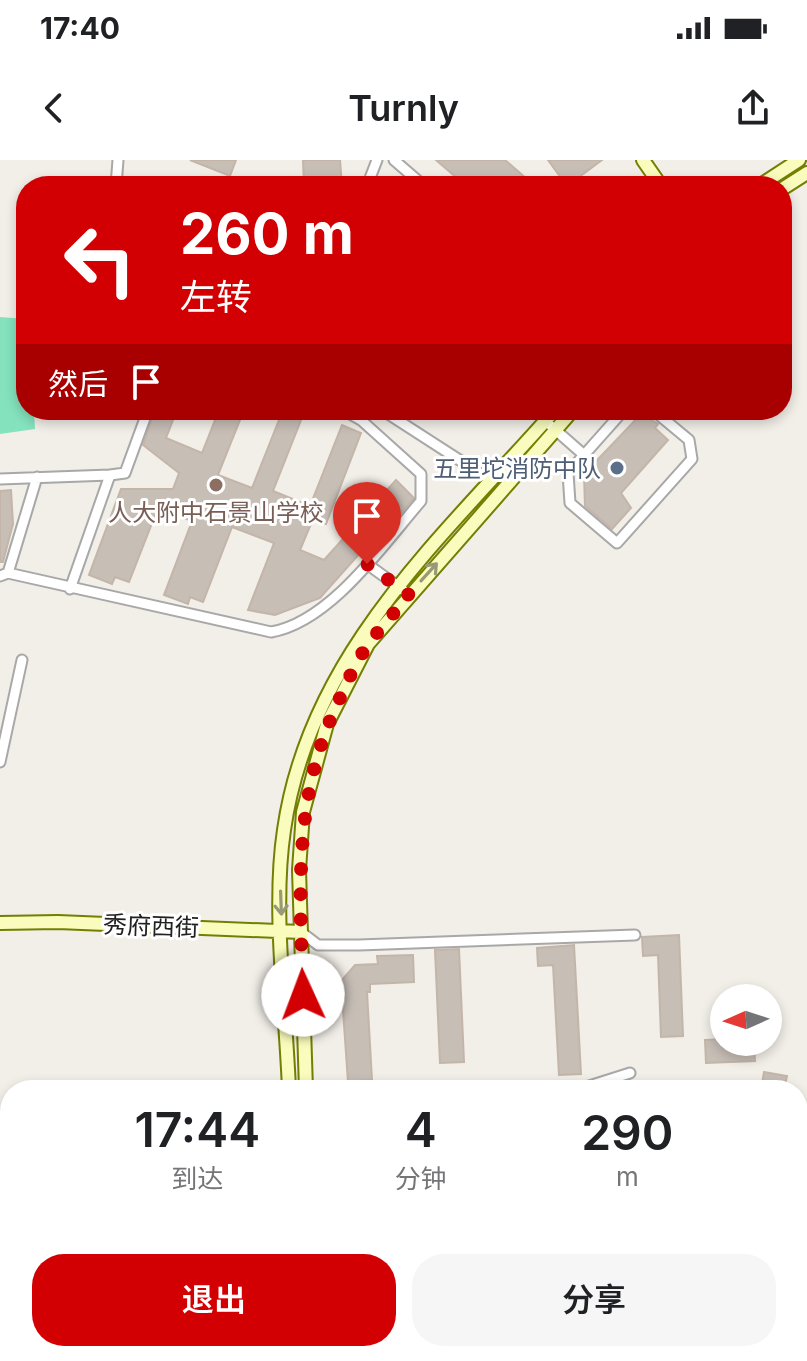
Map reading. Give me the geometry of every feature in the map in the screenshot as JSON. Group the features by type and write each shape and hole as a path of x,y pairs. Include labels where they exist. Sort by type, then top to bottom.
{"street":[{"path":"394,160 412,176"},
{"path":"774,176 799,160"},
{"path":"0,479 125,473 144,420"},
{"path":"37,477 4,575 271,632 292,628 310,619 367,564 421,501 421,474 361,420"},
{"path":"397,420 492,481"},
{"path":"306,1080 300,856 303,812 327,724 368,644 552,420"},
{"path":"289,1080 282,932 283,831 293,780 322,701 359,636 398,585 492,481 558,420"},
{"path":"615,420 568,473 570,503 617,543 694,452 689,440 665,420"},
{"path":"550,425 584,455"},
{"path":"70,589 110,475"},
{"path":"367,564 409,595"},
{"path":"0,762 22,660"},
{"name":"秀府西街","path":"0,923 58,922 301,932"},
{"path":"301,932 318,945 635,935"},
{"path":"608,1080 630,1073"}],"green space":[{"path":"0,317 16,318 16,420 35,420 35,429 0,434"}],"building":[{"path":"190,160 236,160 230,176"},
{"path":"303,160 340,160 341,176 304,176"},
{"path":"436,160 505,160 523,176 454,176"},
{"path":"548,160 602,160 580,176 560,176"},
{"path":"152,420 173,420 166,438 202,453 215,420 240,420 218,475 252,488 279,420 301,420 273,491 310,506 342,425 361,433 326,524 313,519 300,550 324,560 396,480 414,498 364,557 360,553 320,598 275,615 248,610 274,543 232,527 203,602 190,597 188,604 164,595 192,521 158,508 129,582 115,577 112,584 89,575 121,489 173,489 179,473 143,445"},
{"name":"五里坨消防中队","path":"635,420 651,420 658,424 655,428 668,440 621,493 631,508 612,529 585,506 584,474"},
{"path":"11,490 13,524 3,562 0,562 0,491"},
{"path":"679,935 683,1036 661,1037 658,955 643,956 642,937"},
{"path":"574,945 581,1074 559,1075 553,965 538,966 537,948"},
{"path":"459,949 464,1062 440,1063 435,950"},
{"path":"413,955 414,982 370,984 370,992 367,992 372,1080 348,1080 341,981 355,965 378,964 377,956"},
{"path":"705,1040 710,1040 710,1056 755,1056 755,1061 706,1063"},
{"path":"764,1072 787,1076 786,1080 763,1080"}],"place":[{"name":"五里坨消防中队","path":"617,468"},
{"name":"人大附中石景山学校","path":"216,485"}],"route":[{"path":"303,995 299,870 303,812 313,769 327,724 368,644 409,595 367,564"}]}
